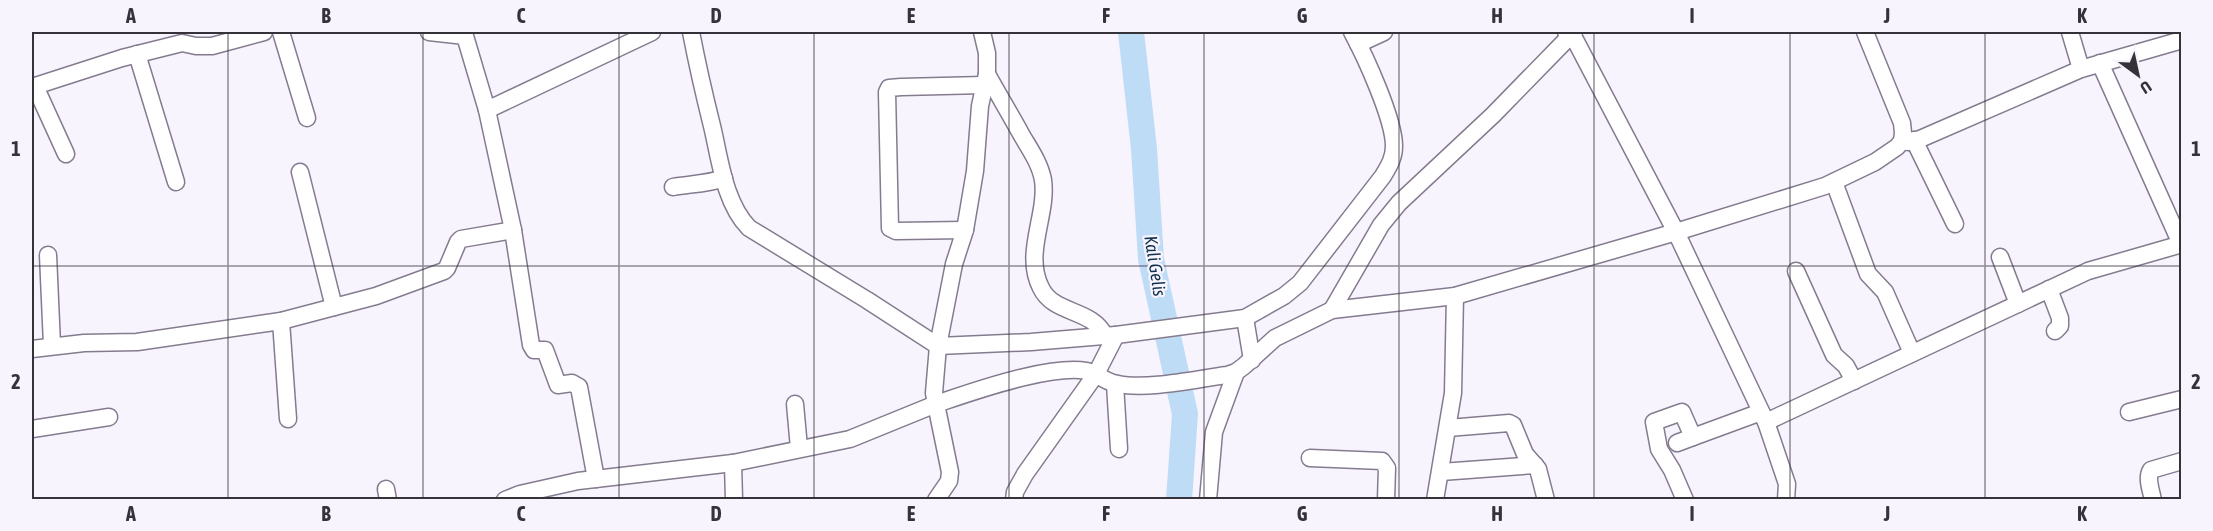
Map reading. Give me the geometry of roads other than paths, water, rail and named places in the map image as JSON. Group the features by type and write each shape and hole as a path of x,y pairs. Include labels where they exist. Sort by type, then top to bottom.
{"street":[{"path":"66,154 33,86 137,54 182,37 196,46 212,46 264,32"},
{"path":"281,32 307,118"},
{"path":"429,32 465,36 487,110 513,230 531,345 534,350 545,350 558,385 572,383 579,387 596,479"},
{"path":"487,110 652,32"},
{"path":"691,32 718,180 741,219 749,228 938,346 1031,342 1114,335 1228,321 1245,318 1284,296 1300,284 1392,162 1393,135 1380,96 1355,38 1384,32"},
{"path":"936,500 949,481 950,472 934,393 938,346 954,264 965,230 975,171 980,106 986,80 987,53 982,32"},
{"path":"1332,310 1382,225 1399,203 1493,115 1570,32 1676,232 1764,417 1787,484 1786,500"},
{"path":"1865,32 1904,133 1955,224"},
{"path":"2070,32 2081,69"},
{"path":"505,500 520,494 596,479 733,464 799,448 850,439 936,404 1002,383 1043,374 1079,370 1089,371 1115,384 1151,384 1232,373 1252,360 1275,338 1332,310 1455,296 1676,232 1834,182 1875,162 1908,141 2081,69 2181,40"},
{"path":"137,54 176,182"},
{"path":"1685,500 1659,448 1653,426 1654,422 1679,406 1685,440 1764,417 1854,381 2097,268 2181,244 2100,63"},
{"path":"965,230 896,231 890,228 887,92 889,88 986,80"},
{"path":"986,80 1036,160 1043,179 1035,253 1035,271 1040,288 1050,301 1085,315 1114,335"},
{"path":"300,172 334,307"},
{"path":"673,187 718,180"},
{"path":"1834,182 1868,274 1885,292 1912,353"},
{"path":"32,349 52,345 137,342 281,321 376,296 444,271 461,239 513,230"},
{"path":"48,255 52,345"},
{"path":"2000,257 2018,304"},
{"path":"1796,271 1834,355 1846,366 1854,381"},
{"path":"2049,289 2060,318 2060,326 2055,331"},
{"path":"1435,500 1453,393 1455,296"},
{"path":"1245,318 1252,360"},
{"path":"281,321 288,419"},
{"path":"1014,500 1015,492 1025,474 1096,374 1114,335"},
{"path":"1208,500 1214,432 1232,373"},
{"path":"1115,384 1119,449"},
{"path":"2129,412 2181,399"},
{"path":"795,404 799,448"},
{"path":"32,429 109,417"},
{"path":"1448,428 1509,423 1516,429 1526,454 1535,465 1546,500"},
{"path":"1310,458 1382,461 1387,468 1386,500"},
{"path":"2153,500 2148,474 2151,470 2181,461"},
{"path":"733,464 734,500"},
{"path":"1441,472 1535,465"}],"waterway":[{"name":"Kali Gelis","path":"1131,32 1144,149 1151,259 1185,414 1179,500"}]}
